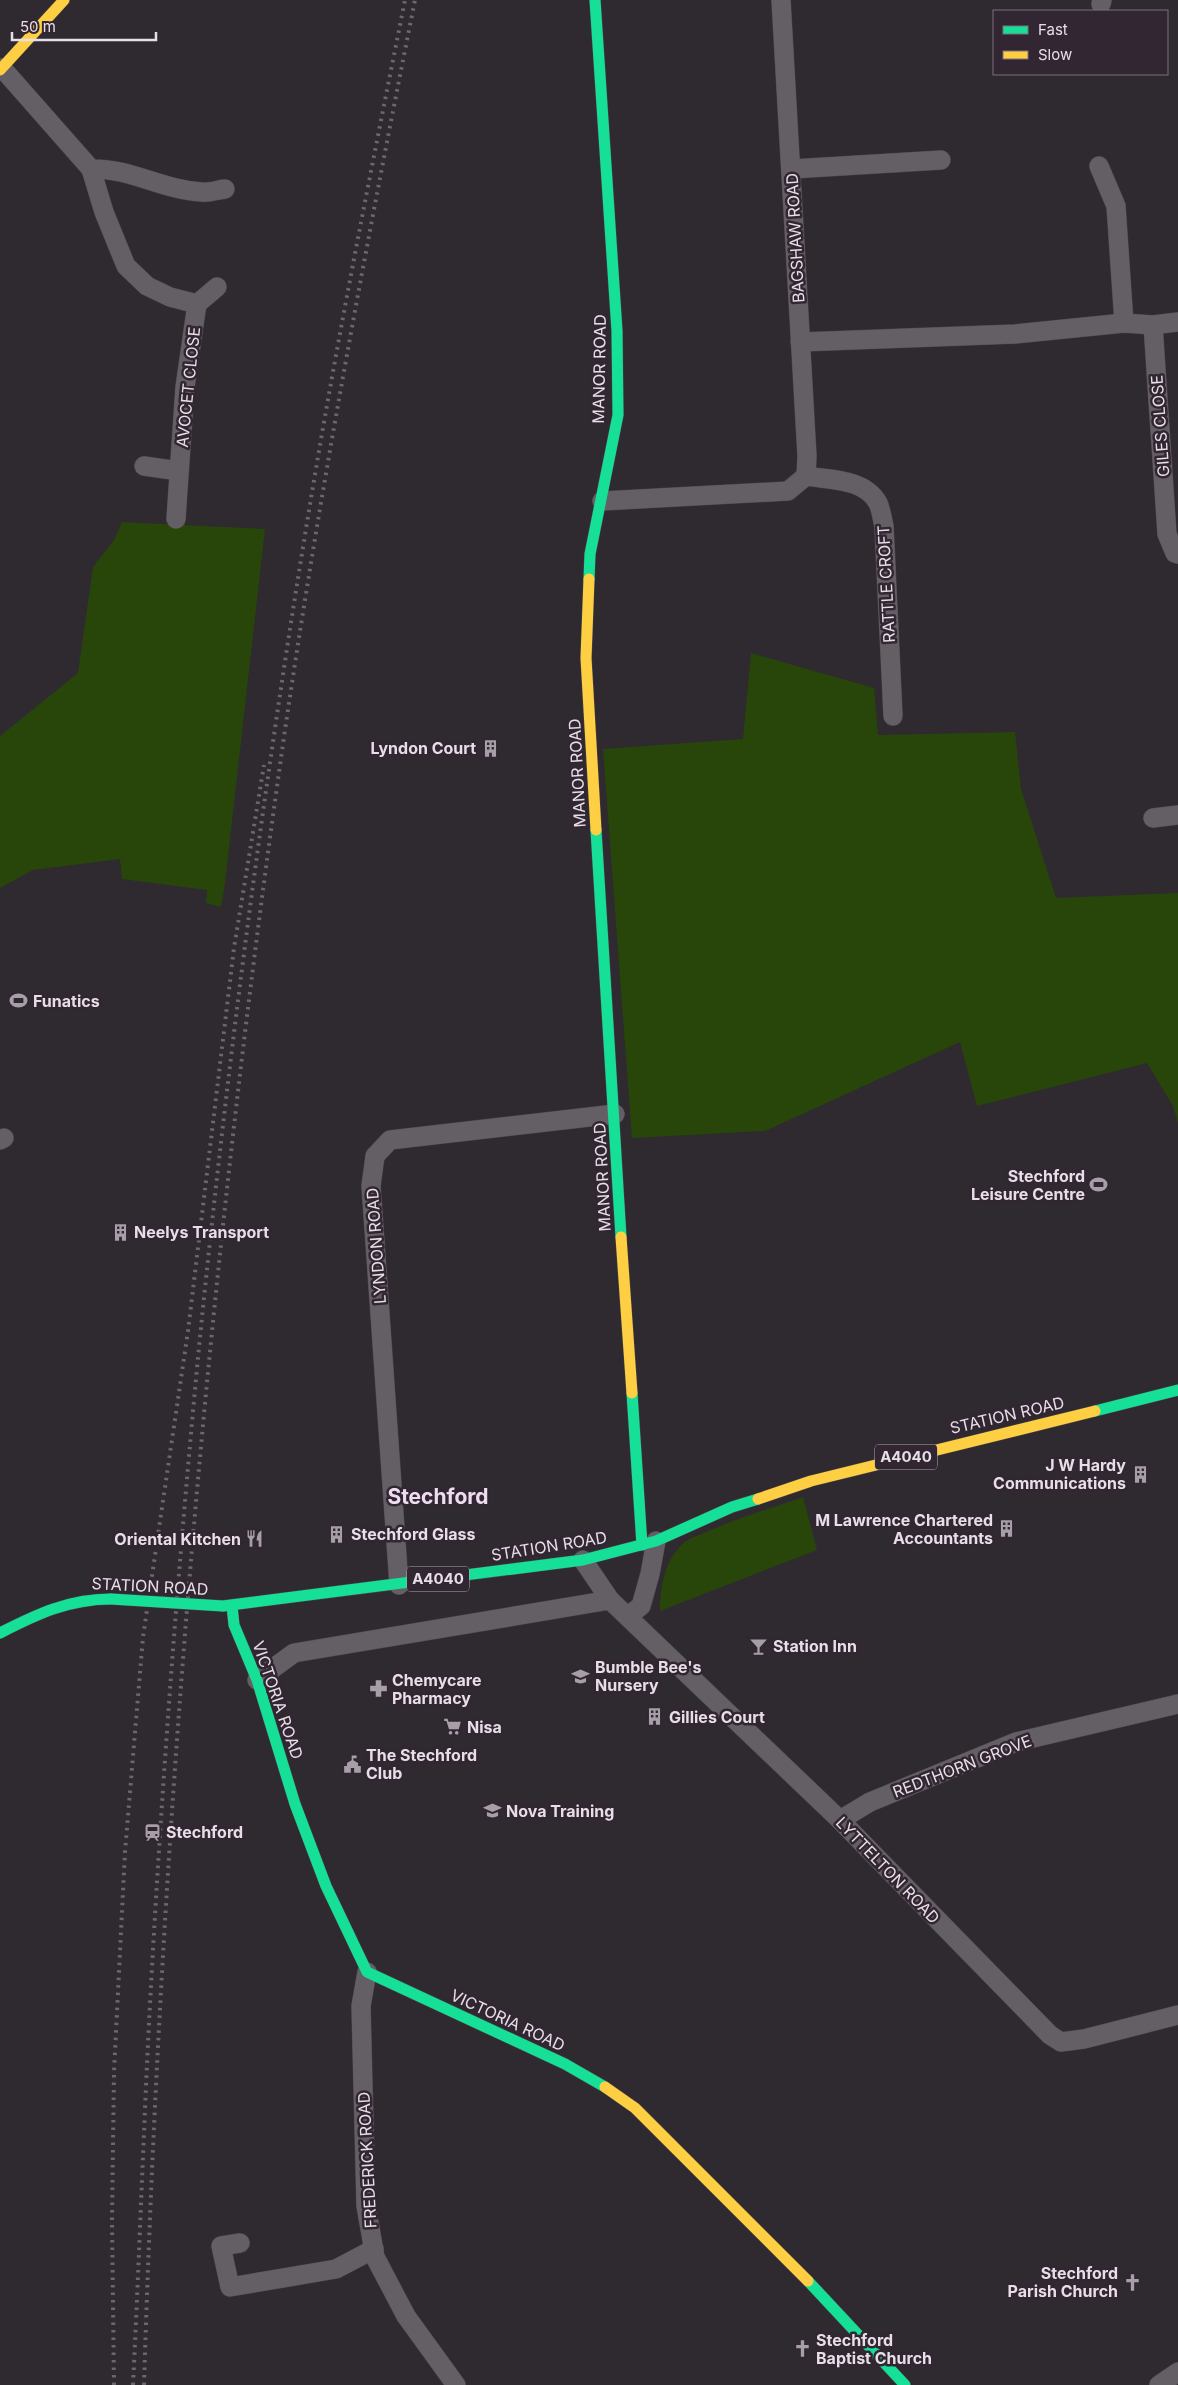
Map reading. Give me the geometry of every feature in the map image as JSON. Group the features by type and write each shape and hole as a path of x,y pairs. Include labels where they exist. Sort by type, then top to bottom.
{"street":[{"path":"64,0 1,69 91,169 112,168 178,189 204,192 225,189"},
{"name":"MANOR ROAD","path":"595,0 618,331 618,415 590,554 586,658 605,990 649,1543"},
{"name":"BAGSHAW ROAD","path":"781,0 792,169 807,456 806,476"},
{"path":"792,169 941,160"},
{"path":"1100,166 1116,206 1124,323"},
{"name":"AVOCET CLOSE","path":"91,169 104,212 126,266 147,286 170,297 197,304"},
{"name":"AVOCET CLOSE","path":"176,519 185,387 197,304 217,287"},
{"path":"800,342 1015,334 1124,323 1153,325 1178,322"},
{"name":"GILES CLOSE","path":"1153,325 1167,534 1175,553 1178,554"},
{"name":"AVOCET CLOSE","path":"144,466 179,471"},
{"path":"602,501 788,491 806,476"},
{"name":"RATTLE CROFT","path":"806,476 854,483 869,492 878,503 884,526 893,716"},
{"path":"1153,818 1178,815"},
{"name":"LYNDON ROAD","path":"399,1584 371,1186 375,1156 390,1140 615,1114"},
{"name":"STATION ROAD","path":"0,1633 42,1611 70,1601 110,1599 228,1606 583,1560 649,1543 732,1506 811,1481 1178,1390"},
{"path":"628,1616 641,1606 650,1574 649,1543"},
{"name":"LYTTELTON ROAD","path":"583,1560 610,1600 840,1820 1050,2035 1062,2042 1084,2039 1178,2015"},
{"path":"257,1680 294,1653 610,1600"},
{"name":"VICTORIA ROAD","path":"228,1606 257,1680 302,1822 326,1886 367,1972 565,2064 601,2084 635,2108 820,2293 906,2385"},
{"name":"REDTHORN GROVE","path":"840,1820 870,1802 1016,1742 1178,1704"},
{"name":"FREDERICK ROAD","path":"367,1972 360,2006 366,2206 375,2257 406,2316 456,2385"},
{"path":"240,2243 221,2246 230,2287 336,2268 374,2248"},
{"path":"1159,2385 1178,2372"}],"green space":[{"path":"122,522 265,529 221,907 206,903 207,890 122,879 120,859 33,870 0,888 0,736 78,673 93,567 114,540"},
{"path":"751,653 874,688 878,735 1015,732 1021,789 1056,898 1178,893 1178,1123 1173,1106 1147,1063 977,1106 960,1042 765,1131 632,1138 603,749 743,739"},
{"path":"803,1497 817,1550 660,1611 661,1592 668,1564 685,1542 730,1522"}],"railway":[{"path":"133,2385 149,2023 171,1680 184,1508 200,1337 224,1114 267,782 301,561 339,338 405,0"},
{"path":"144,2385 162,1971 175,1765 191,1559 232,1147 256,942 298,644 345,368 415,0"},
{"path":"114,2385 112,2220 114,2072 125,1852 143,1637 188,1331 234,948 264,765"}],"traffic: fast":[{"path":"589,579 590,554 618,415 617,331 595,0"},
{"path":"596,830 621,1237"},
{"path":"1095,1411 1178,1390"},
{"path":"632,1393 642,1545"},
{"path":"223,1606 583,1560 656,1541 732,1507 758,1499"},
{"path":"0,1633 27,1620 67,1605 111,1599"},
{"path":"111,1599 223,1606"},
{"path":"232,1606 234,1625 257,1680 295,1804 326,1886 367,1972 565,2064 605,2087"},
{"path":"808,2281 905,2385"}],"traffic: slow":[{"path":"0,70 64,0"},
{"path":"589,579 586,658 596,830"},
{"path":"621,1237 632,1393"},
{"path":"758,1499 811,1481 1095,1411"},
{"path":"605,2087 635,2108 808,2281"}],"place":[{"name":"Lyndon Court","path":"490,748"},
{"name":"Funatics","path":"19,1001"},
{"name":"Stechford Leisure Centre","path":"1099,1185"},
{"name":"Neelys Transport","path":"120,1232"},
{"name":"J W Hardy Communications","path":"1140,1474"},
{"name":"M Lawrence Chartered Accountants","path":"1007,1529"},
{"name":"Stechford Glass","path":"337,1534"},
{"name":"Oriental Kitchen","path":"255,1539"},
{"name":"Station Inn","path":"759,1646"},
{"name":"Bumble Bee's Nursery","path":"581,1676"},
{"name":"Chemycare Pharmacy","path":"378,1689"},
{"name":"Gillies Court","path":"655,1717"},
{"name":"Nisa","path":"453,1727"},
{"name":"The Stechford Club","path":"352,1764"},
{"name":"Nova Training","path":"492,1811"},
{"name":"Stechford","path":"152,1832"},
{"name":"Stechford Parish Church","path":"1132,2282"},
{"name":"Stechford Baptist Church","path":"802,2349"}],"district":[{"name":"Stechford","path":"438,1497"}]}
